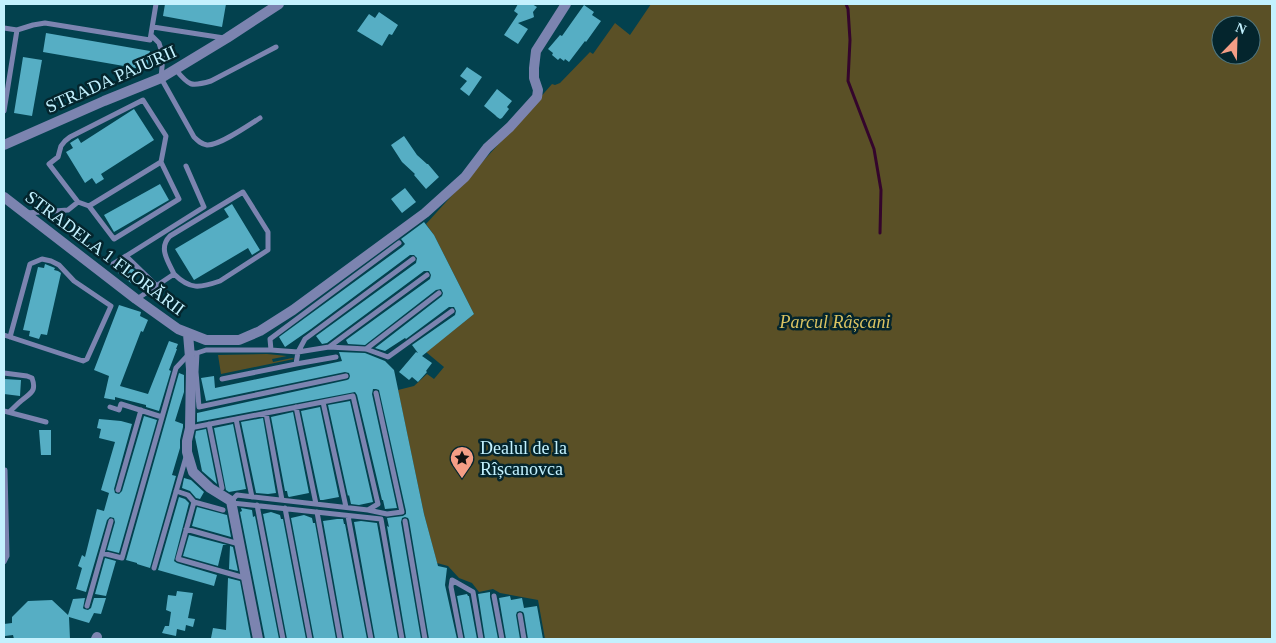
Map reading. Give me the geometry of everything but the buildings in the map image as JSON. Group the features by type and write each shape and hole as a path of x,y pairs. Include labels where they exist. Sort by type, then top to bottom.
{"street":[{"name":"STRADA PAJURII","path":"4,145 161,78 227,38 264,10 279,4"},
{"name":"STRADELA 1 FLORĂRII","path":"4,197 178,329 206,340 239,340 260,331 293,310 411,224 465,177 487,148 536,97 538,90 534,78 534,68 536,52 566,4"},
{"name":"STRADELA 1 FLORĂRII","path":"188,334 194,353 191,369 190,428 186,441 187,452 193,472 210,488 232,502"},
{"path":"232,502 258,639"}],"lane":[{"path":"4,28 17,30 45,23 150,40 156,4"},
{"path":"153,27 227,38"},
{"path":"4,111 17,30"},
{"path":"151,35 159,43 163,56 161,78 194,137 200,143 208,145 217,143 260,118"},
{"path":"176,70 186,82 192,85 200,84 211,81 276,47"},
{"path":"143,100 166,136 161,162 179,199 114,239 89,206 78,202 49,164 58,157 64,141 143,100"},
{"path":"89,206 161,162"},
{"path":"113,264 204,207 186,166"},
{"path":"243,192 268,232 268,250 220,280 204,286 189,285 181,281 174,274 164,253 166,240 243,192"},
{"path":"26,214 68,210 78,202"},
{"path":"271,350 270,339 399,243"},
{"path":"126,256 157,286"},
{"path":"42,259 59,265 74,281 111,306 87,359 83,361 7,336 30,264 42,259"},
{"path":"296,364 298,352 305,339 413,259"},
{"path":"136,299 174,274"},
{"path":"329,347 426,275"},
{"path":"366,349 439,293"},
{"path":"102,553 122,558 176,368 194,353 206,350 298,352 329,347 366,349 388,357 452,311"},
{"path":"194,353 199,407 346,376"},
{"path":"222,379 336,357"},
{"path":"4,373 27,376 32,378 34,383 34,389 31,394 6,411"},
{"path":"376,393 402,512 387,514 346,507 237,495 232,502 381,519 402,639"},
{"path":"190,428 353,396 378,504 368,510"},
{"path":"323,402 346,507"},
{"path":"110,407 119,410 121,404 162,417"},
{"path":"296,407 316,504"},
{"path":"118,490 140,410"},
{"path":"6,411 46,422"},
{"path":"266,413 282,500"},
{"path":"236,418 252,497"},
{"path":"209,424 222,488"},
{"path":"154,568 187,452"},
{"path":"4,562 6,556 5,470"},
{"path":"176,491 188,495 194,502 223,510"},
{"path":"194,502 178,559 245,578"},
{"path":"258,505 283,639"},
{"path":"286,508 310,639"},
{"path":"317,512 340,639"},
{"path":"348,516 371,639"},
{"path":"87,606 111,521"},
{"path":"405,522 425,639"},
{"path":"186,529 239,544"},
{"path":"460,639 451,588 452,580 473,592 481,639"},
{"path":"494,596 502,639"},
{"path":"520,615 524,639"}],"green space":[{"name":"Parcul Râșcani","path":"651,4 1272,4 1272,639 545,639 538,600 500,593 493,589 479,592 472,583 459,578 448,566 437,563 424,514 398,390 414,386 427,374 434,379 444,367 426,352 474,314 434,235 426,224 552,84 560,83 590,52 593,54 615,23 630,35"},
{"path":"267,354 287,356 272,359 273,362 294,359 221,374 218,355"}],"waterway":[{"path":"846,4 850,40 848,81 874,149 881,190 880,233"}],"place":[{"name":"Dealul de la Rîșcanovca","path":"462,479"}]}
